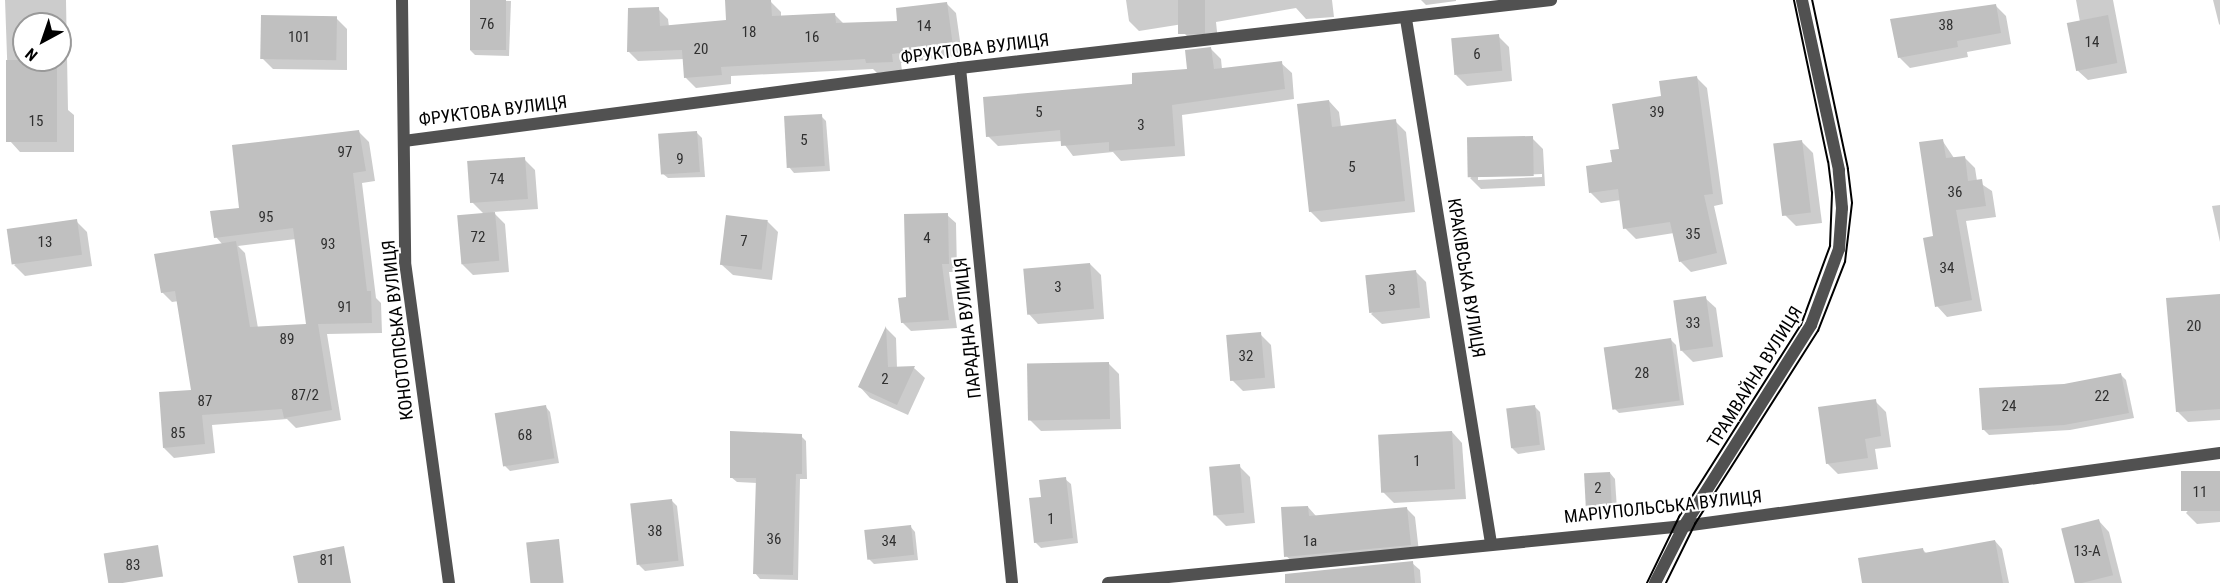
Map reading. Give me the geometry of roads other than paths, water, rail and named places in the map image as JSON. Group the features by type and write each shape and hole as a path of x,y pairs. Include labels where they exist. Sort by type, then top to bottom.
{"street":[{"name":"КОНОТОПСЬКА ВУЛИЦЯ","path":"402,0 405,262 449,583"},
{"name":"ФРУКТОВА ВУЛИЦЯ","path":"404,141 960,68 1406,19 1551,0"},
{"name":"ТРАМВАЙНА ВУЛИЦЯ","path":"1655,583 1684,526 1811,326 1839,249 1842,208 1839,170 1802,0"},
{"name":"КРАКІВСЬКА ВУЛИЦЯ","path":"1406,19 1491,543"},
{"name":"ПАРАДНА ВУЛИЦЯ","path":"960,68 1012,583"},
{"name":"МАРІУПОЛЬСЬКА ВУЛИЦЯ","path":"1108,583 1491,543 1684,526 2220,453"}],"tram line":[{"path":"1647,583 1679,517 1801,325 1830,246 1832,193 1828,162 1794,0"},
{"path":"1666,583 1695,524 1818,331 1845,262 1852,203 1848,169 1812,0"}]}
